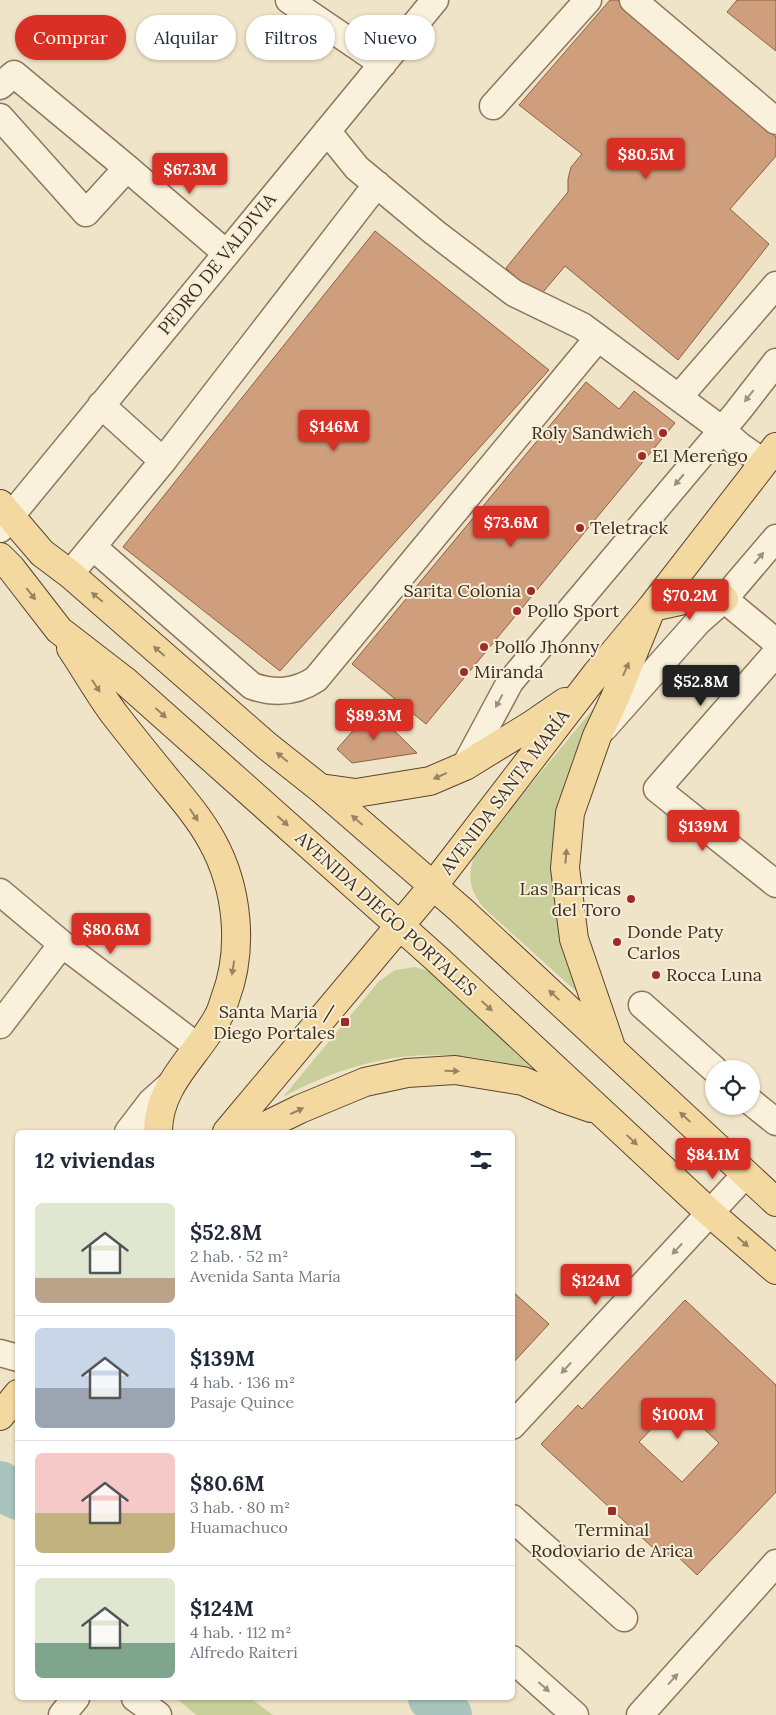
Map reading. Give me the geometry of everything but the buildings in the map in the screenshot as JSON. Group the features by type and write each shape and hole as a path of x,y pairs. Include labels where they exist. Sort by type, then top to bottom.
{"main road":[{"name":"AVENIDA SANTA MARÍA","path":"229,1130 433,886 597,672 652,607 770,454"},
{"path":"4,516 42,553 70,574 267,746 320,788 461,910 776,1202"},
{"name":"AVENIDA DIEGO PORTALES","path":"0,557 11,568 59,630 125,681 400,926 710,1213 776,1270"},
{"path":"612,1050 574,939 565,868 570,813 597,736 614,700 652,607 692,598 724,600"},
{"path":"59,630 113,712 188,805 212,840 232,893 236,918 236,943 234,968 227,993 218,1016 170,1085 162,1104 158,1130"},
{"path":"320,788 356,793 430,781 465,766 530,726 564,702 597,672"},
{"path":"257,1130 300,1109 365,1082 407,1073 455,1070 523,1081 562,1098 600,1110"}],"street":[{"path":"290,0 383,64"},
{"name":"PEDRO DE VALDIVIA","path":"4,516 101,405 435,0"},
{"path":"493,106 588,0"},
{"path":"633,0 776,121"},
{"path":"0,86 14,74 226,253"},
{"path":"0,117 86,213 127,168"},
{"path":"327,131 357,168 434,232 514,293 582,326 679,397 740,446 770,454"},
{"path":"70,574 163,461 377,184"},
{"path":"679,397 776,285"},
{"path":"93,546 252,686 273,691 297,690 316,679 598,338"},
{"path":"465,766 510,682 722,430 776,362"},
{"path":"101,405 163,461"},
{"path":"597,736 698,622 724,600 776,538"},
{"path":"724,600 776,642"},
{"path":"776,653 657,789 776,884"},
{"path":"0,892 62,944 198,1047"},
{"path":"0,1024 62,944"},
{"path":"642,1005 705,1061"},
{"path":"130,1130 151,1102 170,1085"},
{"path":"760,1109 776,1122"},
{"path":"515,1423 746,1174"},
{"path":"0,1353 15,1357"},
{"path":"515,1521 624,1618"},
{"path":"640,1715 776,1563"},
{"path":"515,1662 575,1715"},
{"path":"62,1715 74,1700"},
{"path":"138,1700 158,1715"}],"green space":[{"path":"602,698 572,761 563,795 590,1004 484,908 472,888 470,874 476,851"},
{"path":"415,967 433,972 441,978 538,1072 471,1057 408,1056 377,1061 346,1070 283,1097 379,981 395,970"},
{"path":"178,1700 253,1700 273,1715 196,1715"}],"waterway":[{"path":"0,1484 15,1496"},
{"path":"433,1700 449,1715"}],"place":[{"name":"Roly Sandwich","path":"663,433"},
{"name":"El Merengo","path":"642,456"},
{"name":"Teletrack","path":"580,528"},
{"name":"Sarita Colonia","path":"531,591"},
{"name":"Pollo Sport","path":"517,611"},
{"name":"Pollo Jhonny","path":"484,647"},
{"name":"Miranda","path":"464,672"},
{"name":"Las Barricas del Toro","path":"631,899"},
{"name":"Donde Paty Carlos","path":"617,942"},
{"name":"Rocca Luna","path":"656,975"},
{"name":"Santa Maria / Diego Portales","path":"345,1022"},
{"name":"Terminal Rodoviario de Arica","path":"612,1511"}]}
